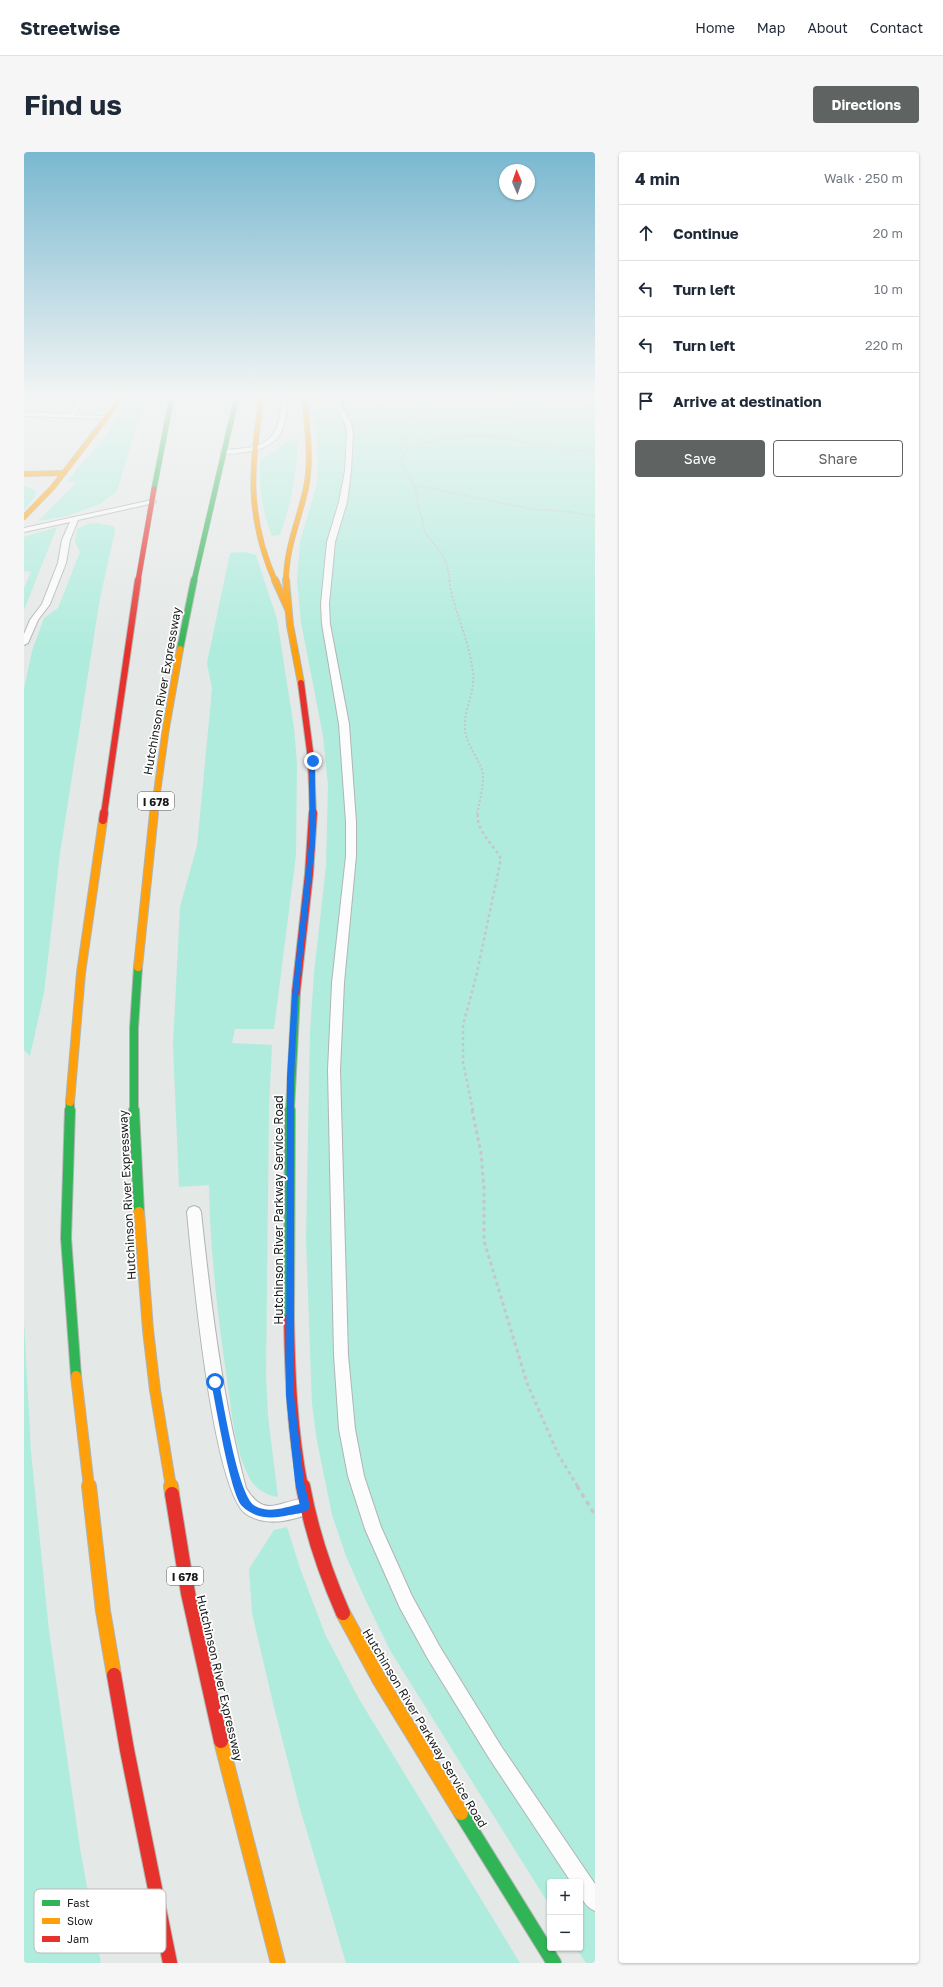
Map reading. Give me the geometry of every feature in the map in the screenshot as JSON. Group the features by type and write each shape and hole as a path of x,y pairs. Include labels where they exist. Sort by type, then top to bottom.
{"main road":[{"path":"24,517 57,481"},
{"path":"155,1889 126,1750 102,1603 78,1404 66,1238 66,1189 77,1009 125,657 156,481"},
{"name":"Hutchinson River Expressway","path":"217,481 188,605 160,764 135,1006 134,1149 143,1274 154,1382 188,1593 225,1760 278,1963"},
{"path":"253,481 253,499 257,529 264,552 288,609"},
{"name":"Hutchinson River Parkway Service Road","path":"307,481 287,555 286,583 288,609 309,731 313,775 312,850 295,1003 290,1085 290,1395 300,1482 305,1507 318,1552 328,1578 364,1652 386,1692 554,1963"},
{"path":"166,1944 170,1963"}],"lane":[{"path":"346,481 343,502 331,542 325,604 326,624 344,724 351,822 350,877 338,983 334,1070 340,1347 347,1429 356,1476 373,1529 406,1602 434,1653 495,1752 595,1901"},
{"path":"24,530 152,502"},
{"path":"24,643 34,620 46,604 62,563 66,540 75,519"},
{"path":"194,1212 204,1311 215,1382 239,1492 244,1502 253,1510 262,1514 271,1514 305,1507"}],"path":[{"path":"411,481 414,485 425,533 441,553 447,565 453,602 460,617 473,671 474,684 465,729 468,741 484,775 477,818 478,824 495,847 501,860 476,977 463,1025 463,1062 481,1153 484,1189 484,1241 527,1383 558,1454 595,1515"},
{"path":"414,485 456,491 533,509 573,511 595,516"}],"shaded area":[{"path":"67,481 120,481 117,491 100,504 67,516 38,521 76,483"},
{"path":"260,481 294,481 288,511 280,535 272,536 262,499"},
{"path":"317,481 595,481 595,1963 586,1963 578,1951 583,1951 583,1879 547,1879 547,1901 391,1652 346,1556 332,1515 317,1441 312,1404 306,1239 310,1032 314,973 326,866 328,785 323,736 301,622 297,581 300,542"},
{"path":"24,486 35,490 36,496 24,510"},
{"path":"97,523 113,526 115,531 100,598 60,853 44,993 30,1056 24,1050 24,689 32,651 44,618 58,608 80,552 75,541 77,529 87,524"},
{"path":"57,527 24,610 24,588 31,572 24,571 24,537"},
{"path":"244,552 256,555 277,619 294,728 297,763 296,855 274,1029 235,1029 232,1043 272,1045 269,1109 266,1377 268,1416 278,1497 261,1491 254,1485 244,1467 237,1444 215,1286 209,1185 179,1187 173,1045 180,907 197,846 212,689 207,663 230,553"},
{"path":"24,1321 31,1452 49,1631 80,1848 87,1889 34,1889 34,1953 99,1953 101,1963 24,1963"},
{"path":"287,1527 301,1571 325,1634 359,1699 520,1963 346,1963 299,1805 252,1613 249,1569 274,1530"}],"traffic: fast":[{"path":"154,489 156,481"},
{"path":"180,649 190,598 217,481"},
{"path":"138,967 134,1028 134,1090 135,1151 139,1212"},
{"path":"289,1318 290,1086 296,992"},
{"path":"70,1102 66,1238 76,1376"},
{"path":"461,1813 554,1963"}],"traffic: slow":[{"path":"24,517 58,481"},
{"path":"253,481 253,503 259,538 272,574 288,609"},
{"path":"301,683 288,611 286,566 289,546 304,497 307,481"},
{"path":"138,967 150,847 160,768 180,649"},
{"path":"70,1102 81,973 103,820"},
{"path":"139,1212 148,1330 155,1390 172,1494"},
{"path":"76,1376 103,1611 114,1675"},
{"path":"343,1613 379,1679 461,1813"},
{"path":"221,1741 278,1963"}],"traffic: jam":[{"path":"103,820 131,618 154,489"},
{"path":"296,992 311,855 313,816 311,759 301,683"},
{"path":"289,1318 295,1431 306,1505 328,1578 343,1613"},
{"path":"172,1494 188,1593 221,1741"},
{"path":"114,1675 127,1750 155,1889"},
{"path":"166,1943 170,1963"}],"route":[{"path":"215,1382 235,1478 244,1502 253,1510 262,1514 283,1513 305,1507 292,1423 289,1370 290,1077 295,996 312,844 314,810 313,761"}]}
